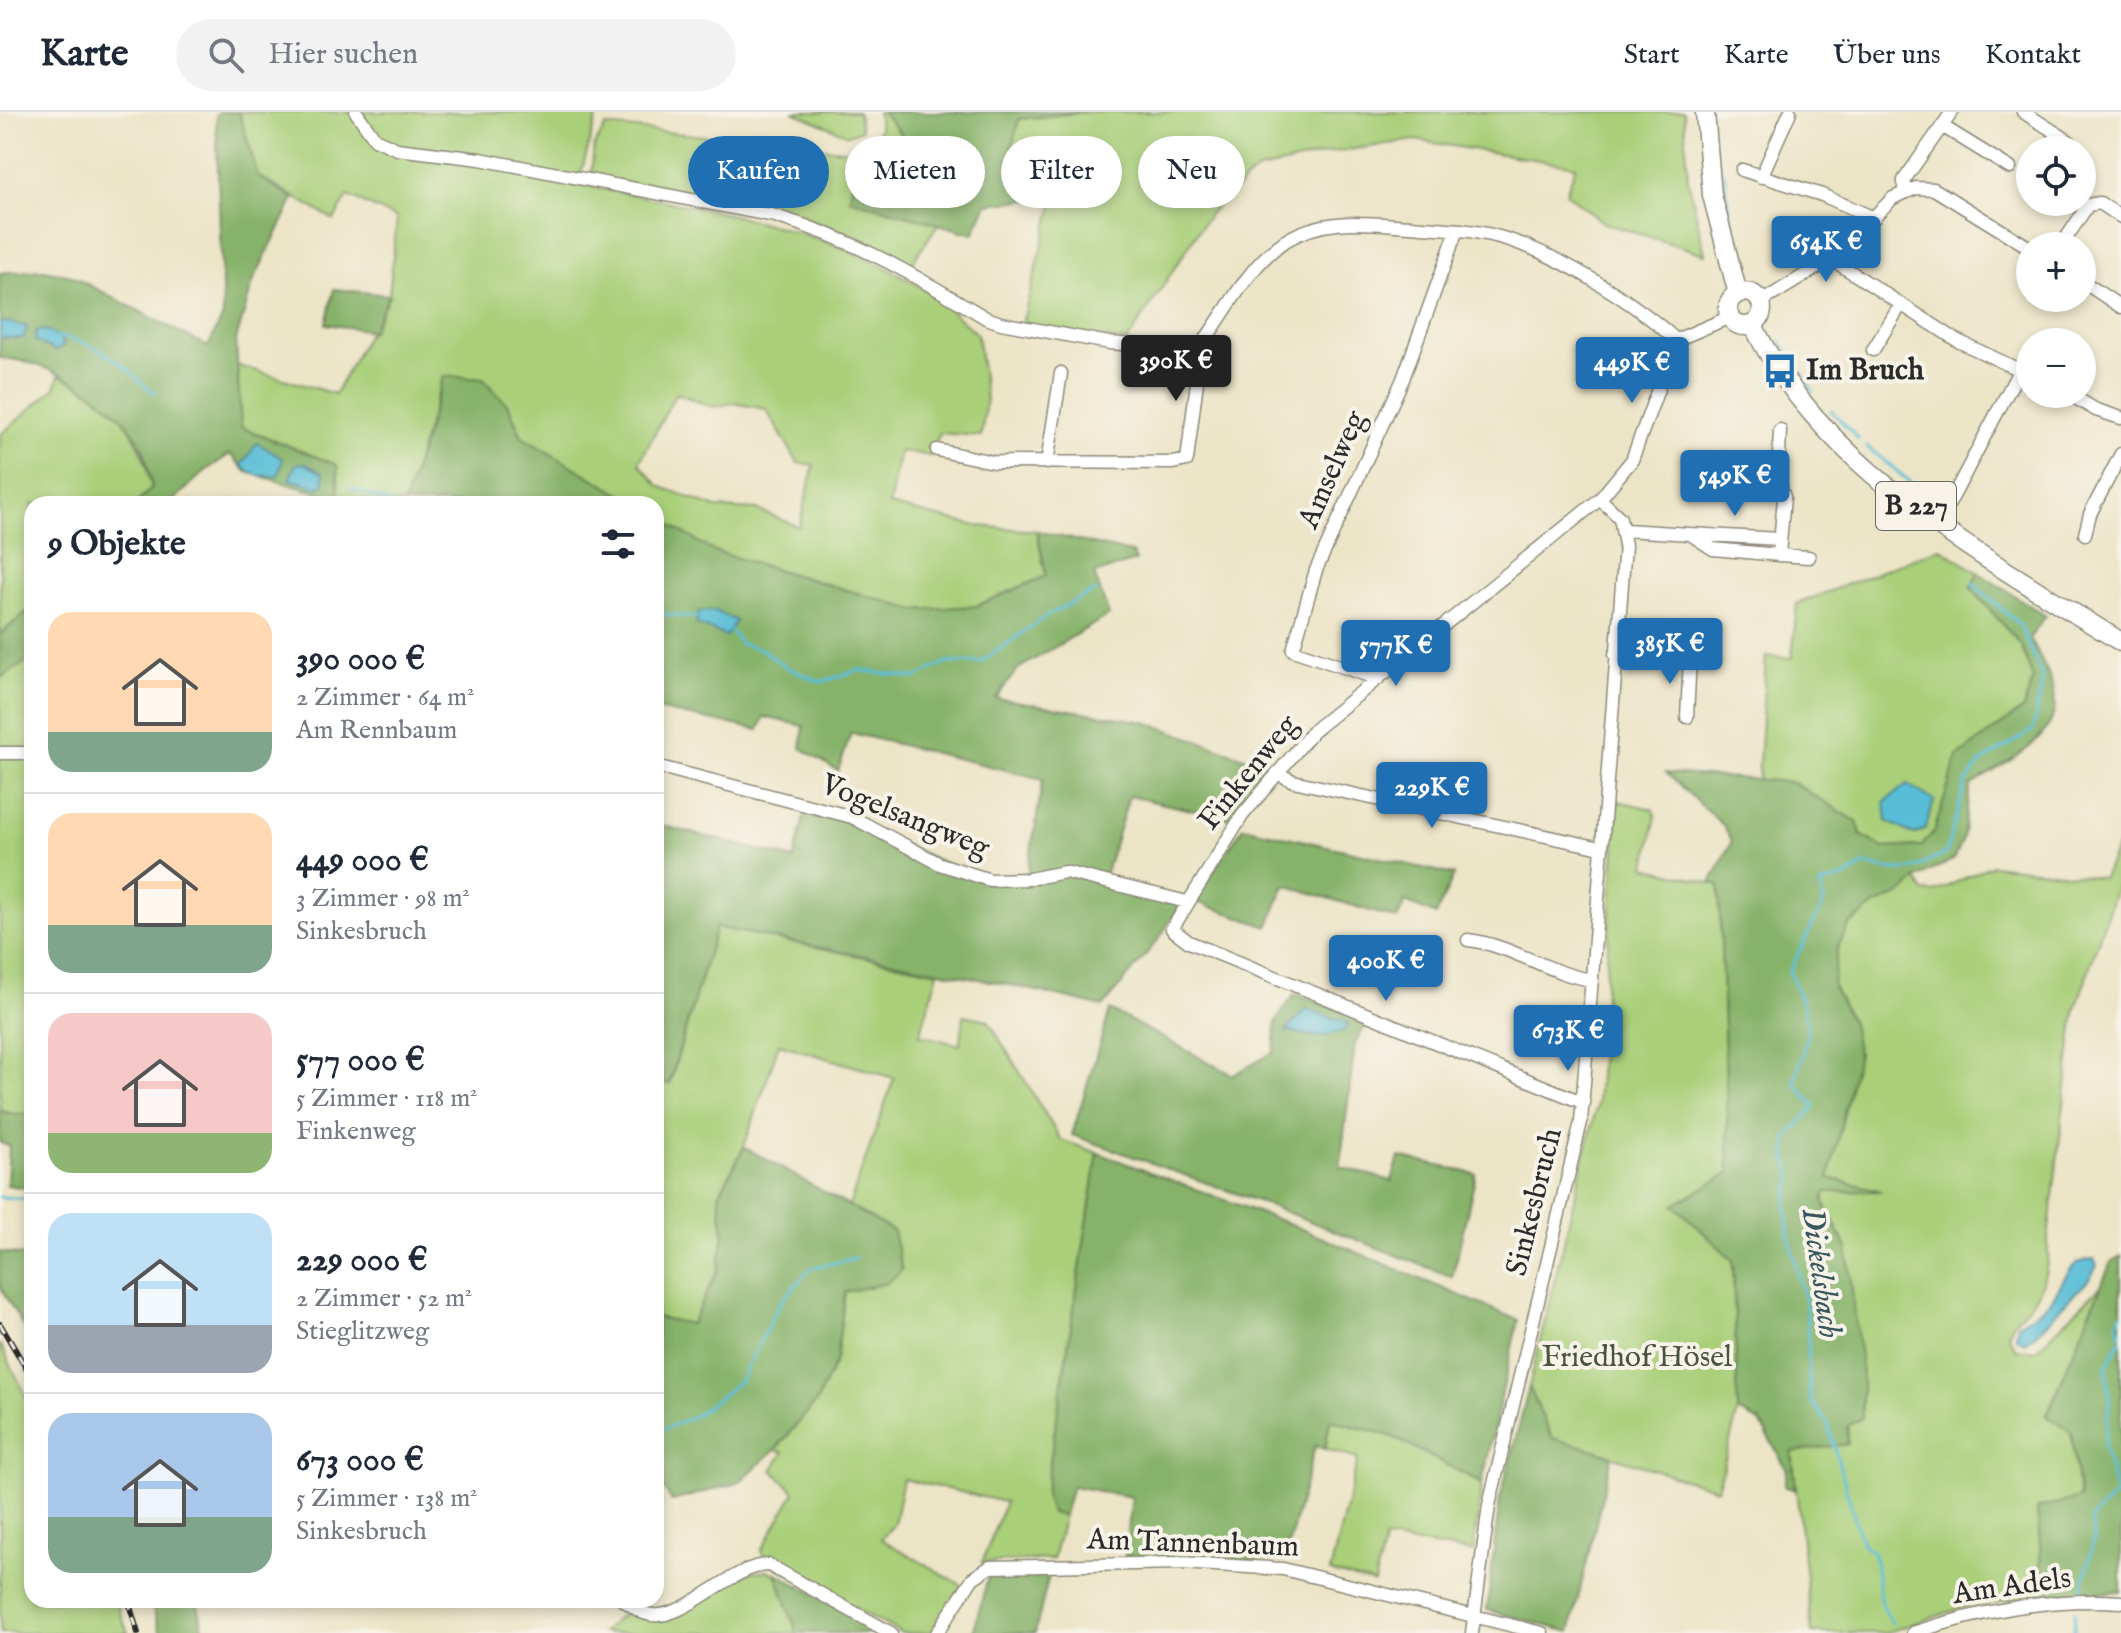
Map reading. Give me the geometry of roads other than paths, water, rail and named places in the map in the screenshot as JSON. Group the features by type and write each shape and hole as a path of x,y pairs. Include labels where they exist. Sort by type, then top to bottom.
{"main road":[{"path":"1705,112 1714,209 1738,294"},
{"path":"1751,293 1761,302 1762,315 1753,325 1739,326 1730,317 1730,302 1738,294 1751,293"},
{"name":"B 227","path":"1753,325 1767,352 1811,412 1878,477 1937,522 2121,642"}],"street":[{"path":"356,112 375,139 397,149 480,159 775,216 818,229 869,250 986,318 1109,343 1201,350"},
{"path":"1761,177 1790,112"},
{"path":"1904,191 1904,180 1952,112"},
{"path":"2023,112 2061,136"},
{"path":"1942,126 2010,168"},
{"path":"1742,170 1822,195 1874,218"},
{"path":"1761,302 1831,259 1904,191 1934,189 2016,239"},
{"path":"2070,232 2088,205 2100,203 2121,217"},
{"path":"937,450 993,462 1173,463 1187,460 1201,350 1257,265 1285,241 1315,227 1346,221 1457,230 1496,236 1530,247 1580,274 1660,325 1676,340 1730,317"},
{"name":"Amselweg","path":"1378,679 1293,650 1316,570 1403,379 1457,230"},
{"path":"1831,259 1900,306 1989,358 2016,369"},
{"path":"2096,290 2121,307"},
{"path":"1873,350 1900,306"},
{"name":"Finkenweg","path":"1584,1103 1189,942 1172,929 1235,826 1313,731 1600,499 1612,486 1632,460 1676,340"},
{"path":"1047,463 1061,373"},
{"path":"1949,504 2016,389"},
{"path":"2093,408 2121,418"},
{"path":"1779,555 1784,497 1778,480 1780,430"},
{"path":"2085,534 2090,514 2121,454"},
{"path":"1600,499 1620,518 1625,530 1779,539"},
{"name":"Sinkesbruch","path":"1472,1633 1489,1505 1584,1103 1625,530"},
{"path":"1690,534 1713,549 1809,557"},
{"path":"1615,654 1690,657 1687,717"},
{"path":"0,753 24,753"},
{"name":"Vogelsangweg","path":"664,768 852,817 940,864 990,880 1029,879 1065,872 1187,902"},
{"path":"1277,773 1293,781 1601,848"},
{"path":"1468,940 1484,942 1570,977 1592,980"},
{"name":"Am Tannenbaum","path":"937,1633 973,1578 990,1567 1181,1563 1283,1569 1453,1608 1474,1617"},
{"path":"636,1608 646,1614 658,1615 699,1600 746,1567 769,1565 891,1633"},
{"name":"Am Adels","path":"1913,1633 1980,1614 2039,1604 2121,1602"},
{"path":"1474,1617 1542,1633"}],"water":[{"path":"0,323 27,327 24,338 0,338"},
{"path":"45,330 60,337 64,345 56,351 35,341 36,331"},
{"path":"257,443 283,459 278,476 258,476 241,466"},
{"path":"304,463 323,473 324,483 319,488 289,479 296,464"},
{"path":"715,611 736,621 726,636 696,624 699,612"},
{"path":"1907,784 1934,801 1925,830 1914,835 1887,821 1885,802"},
{"path":"1306,1009 1348,1023 1344,1031 1321,1037 1286,1031"},
{"path":"2094,1259 2097,1265 2088,1281 2043,1327 2025,1342 2016,1337 2018,1324 2050,1301 2077,1263"}],"waterway":[{"name":"Dickelsbach","path":"1724,172 1731,221 1748,280"},
{"path":"58,337 81,342 103,352 156,393"},
{"name":"Dickelsbach","path":"1781,342 1813,391"},
{"name":"Dickelsbach","path":"1831,410 1858,439"},
{"name":"Dickelsbach","path":"1867,447 1938,505"},
{"path":"351,488 372,496"},
{"name":"Dickelsbach","path":"1892,1623 1881,1604 1874,1553 1862,1544 1827,1422 1810,1400 1807,1310 1790,1240 1786,1202 1792,1177 1786,1157 1788,1136 1815,1106 1794,1082 1804,1051 1807,1027 1802,1003 1789,972 1824,902 1820,885 1848,876 1865,864 1889,870 1907,870 1946,853 1965,784 1980,763 2033,730 2043,678 2020,625 1972,583"},
{"path":"730,630 741,644 761,649 788,668 821,682 859,670 915,678 945,663 981,662 1048,615 1095,591"},
{"path":"664,615 697,617"},
{"path":"0,1197 24,1198"},
{"path":"664,1429 696,1415 740,1381 780,1303 811,1268 856,1258"},
{"path":"2121,1314 2118,1324 2121,1334"},
{"path":"2082,1590 2094,1539 2091,1519 2116,1494 2104,1446 2110,1399 2106,1367 2121,1340"},
{"path":"2074,1633 2075,1611"}],"railway":[{"path":"0,1324 24,1364"},
{"path":"130,1608 138,1633"}],"place":[{"name":"Im Bruch","path":"1780,371"}],"park label":[{"name":"Friedhof Hösel","path":"1637,1358"}]}
